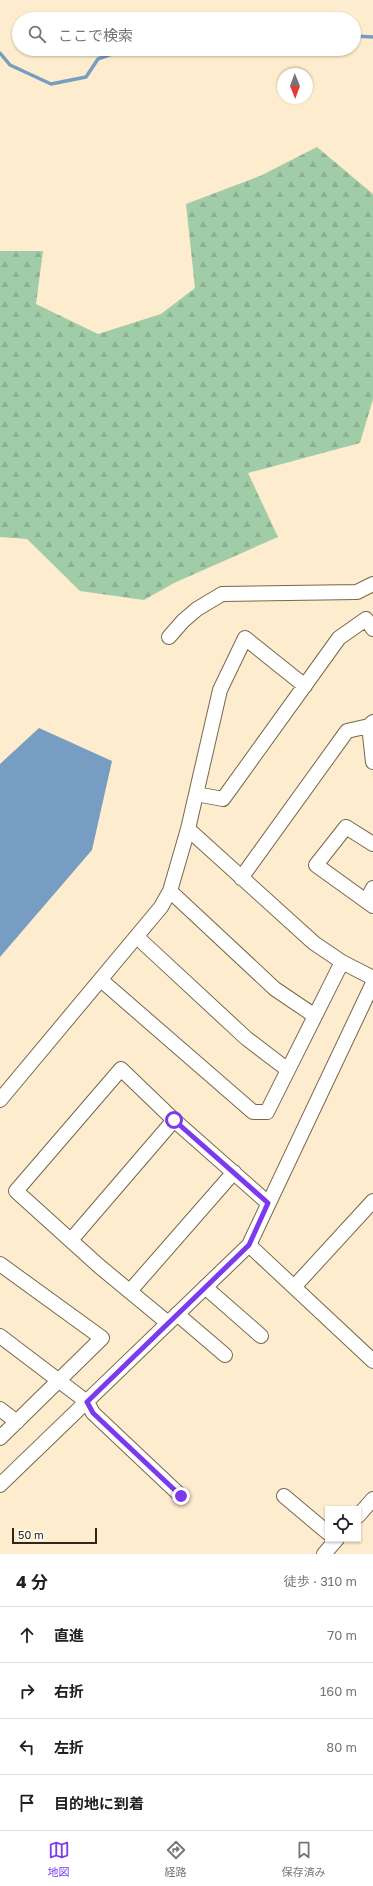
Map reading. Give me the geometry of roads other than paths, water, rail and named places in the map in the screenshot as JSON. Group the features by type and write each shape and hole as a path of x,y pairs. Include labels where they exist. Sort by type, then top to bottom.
{"street":[{"path":"169,637 183,621 197,609 222,594 357,592 373,584"},
{"path":"196,794 223,799 339,638 366,619 373,629"},
{"path":"0,1100 161,908 170,891 188,829 220,690 245,638 305,686"},
{"path":"241,878 347,731 371,724 373,762"},
{"path":"373,844 346,827 316,866 369,903 373,888"},
{"path":"188,829 314,943 342,962 373,978"},
{"path":"170,891 275,989 315,1016"},
{"path":"137,937 246,1038 288,1070"},
{"path":"101,980 253,1112 267,1112 342,962"},
{"path":"0,1485 249,1245 373,983"},
{"path":"225,1355 130,1291 16,1191 122,1069 174,1120 268,1203"},
{"path":"71,1240 174,1120"},
{"path":"130,1291 234,1172"},
{"path":"294,1287 373,1201"},
{"path":"249,1245 373,1361"},
{"path":"0,1438 102,1338 1,1268"},
{"path":"205,1287 260,1336"},
{"path":"0,1336 60,1380 87,1402 93,1413 181,1496"},
{"path":"0,1409 17,1422"},
{"path":"284,1496 325,1530"},
{"path":"361,1513 373,1499"},
{"path":"324,1554 332,1542"}],"water":[{"path":"39,728 112,761 92,850 0,957 0,764"}],"waterway":[{"path":"361,36 373,37"},
{"path":"0,53 10,65 51,84 86,77 98,59 106,56"}]}
